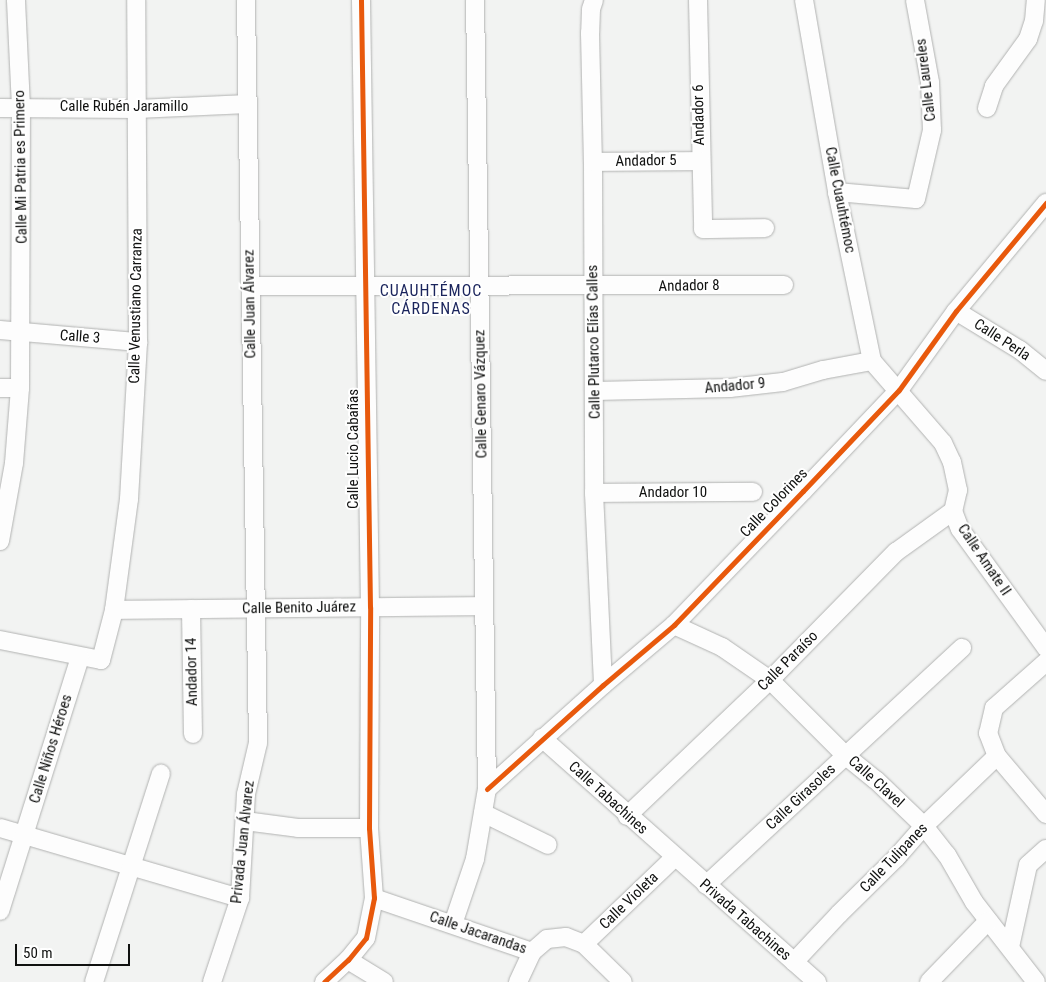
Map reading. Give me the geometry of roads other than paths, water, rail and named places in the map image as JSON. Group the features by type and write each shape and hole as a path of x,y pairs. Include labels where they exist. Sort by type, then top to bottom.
{"street":[{"name":"Calle Venustiano Carranza","path":"114,610 129,499 138,342 136,0"},
{"name":"Calle Juan Álvarez","path":"246,0 256,608"},
{"name":"Calle Lucio Cabañas","path":"324,982 348,960 366,938 374,898 369,828 370,607 361,0"},
{"name":"Calle Genaro Vázquez","path":"475,0 487,789"},
{"name":"Calle Plutarco Elías Calles","path":"594,0 590,33 593,162 594,493 603,685"},
{"name":"Andador 6","path":"698,0 700,161 703,229 765,228"},
{"name":"Calle Cuauhtémoc","path":"804,0 837,192 872,361"},
{"name":"Calle Laureles","path":"837,192 916,199 932,130 930,82 915,0"},
{"path":"987,108 994,86 1028,39 1034,21 1036,0"},
{"name":"Calle Mi Patria es Primero","path":"0,541 3,511 14,463 22,333 21,107 10,2"},
{"name":"Calle Rubén Jaramillo","path":"0,108 137,110 248,104"},
{"name":"Andador 5","path":"593,162 700,161"},
{"name":"Calle Colorines","path":"487,789 542,738 674,625 899,390 956,312 1046,203"},
{"name":"Andador 8","path":"250,286 593,287 784,285"},
{"name":"Calle Perla","path":"956,312 1020,350 1046,370"},
{"name":"Calle 3","path":"0,330 138,342"},
{"path":"872,361 899,390"},
{"name":"Andador 9","path":"594,392 730,388 783,382 822,370 872,361"},
{"path":"0,388 20,388"},
{"name":"Calle Amate II","path":"899,390 944,443 952,462 958,490 953,511 960,529 1046,648"},
{"name":"Andador 10","path":"594,493 752,492"},
{"name":"Calle Paraíso","path":"628,816 770,680 896,552 953,511"},
{"name":"Calle Benito Juárez","path":"114,610 483,606"},
{"name":"Privada Juan Álvarez","path":"212,982 240,898 246,794 258,743 256,608"},
{"name":"Andador 14","path":"191,609 193,734"},
{"path":"0,640 101,660 114,610"},
{"name":"Calle Clavel","path":"674,625 722,647 770,680 846,756 876,780 924,826 947,855 974,902 1036,982"},
{"name":"Calle Girasoles","path":"706,885 962,648"},
{"name":"Calle Niños Héroes","path":"0,911 80,657"},
{"path":"1046,662 994,708 988,733 997,756 1046,814"},
{"name":"Calle Tabachines","path":"542,738 674,858"},
{"name":"Calle Tulipanes","path":"794,962 896,858 924,826 997,756"},
{"path":"94,982 161,773"},
{"path":"453,924 475,860 487,789"},
{"path":"483,812 548,845"},
{"path":"245,821 298,828 369,828"},
{"path":"0,828 240,898"},
{"path":"1010,947 1028,865 1046,849"},
{"name":"Privada Tabachines","path":"674,858 817,982"},
{"name":"Calle Violeta","path":"584,944 674,858"},
{"name":"Calle Jacarandas","path":"374,898 532,952 547,939 566,937 584,944 623,982"},
{"path":"929,982 988,921"},
{"path":"518,982 532,952"},
{"path":"348,960 384,982"}],"district":[{"name":"CUAUHTÉMOC CÁRDENAS","path":"431,300"}]}
